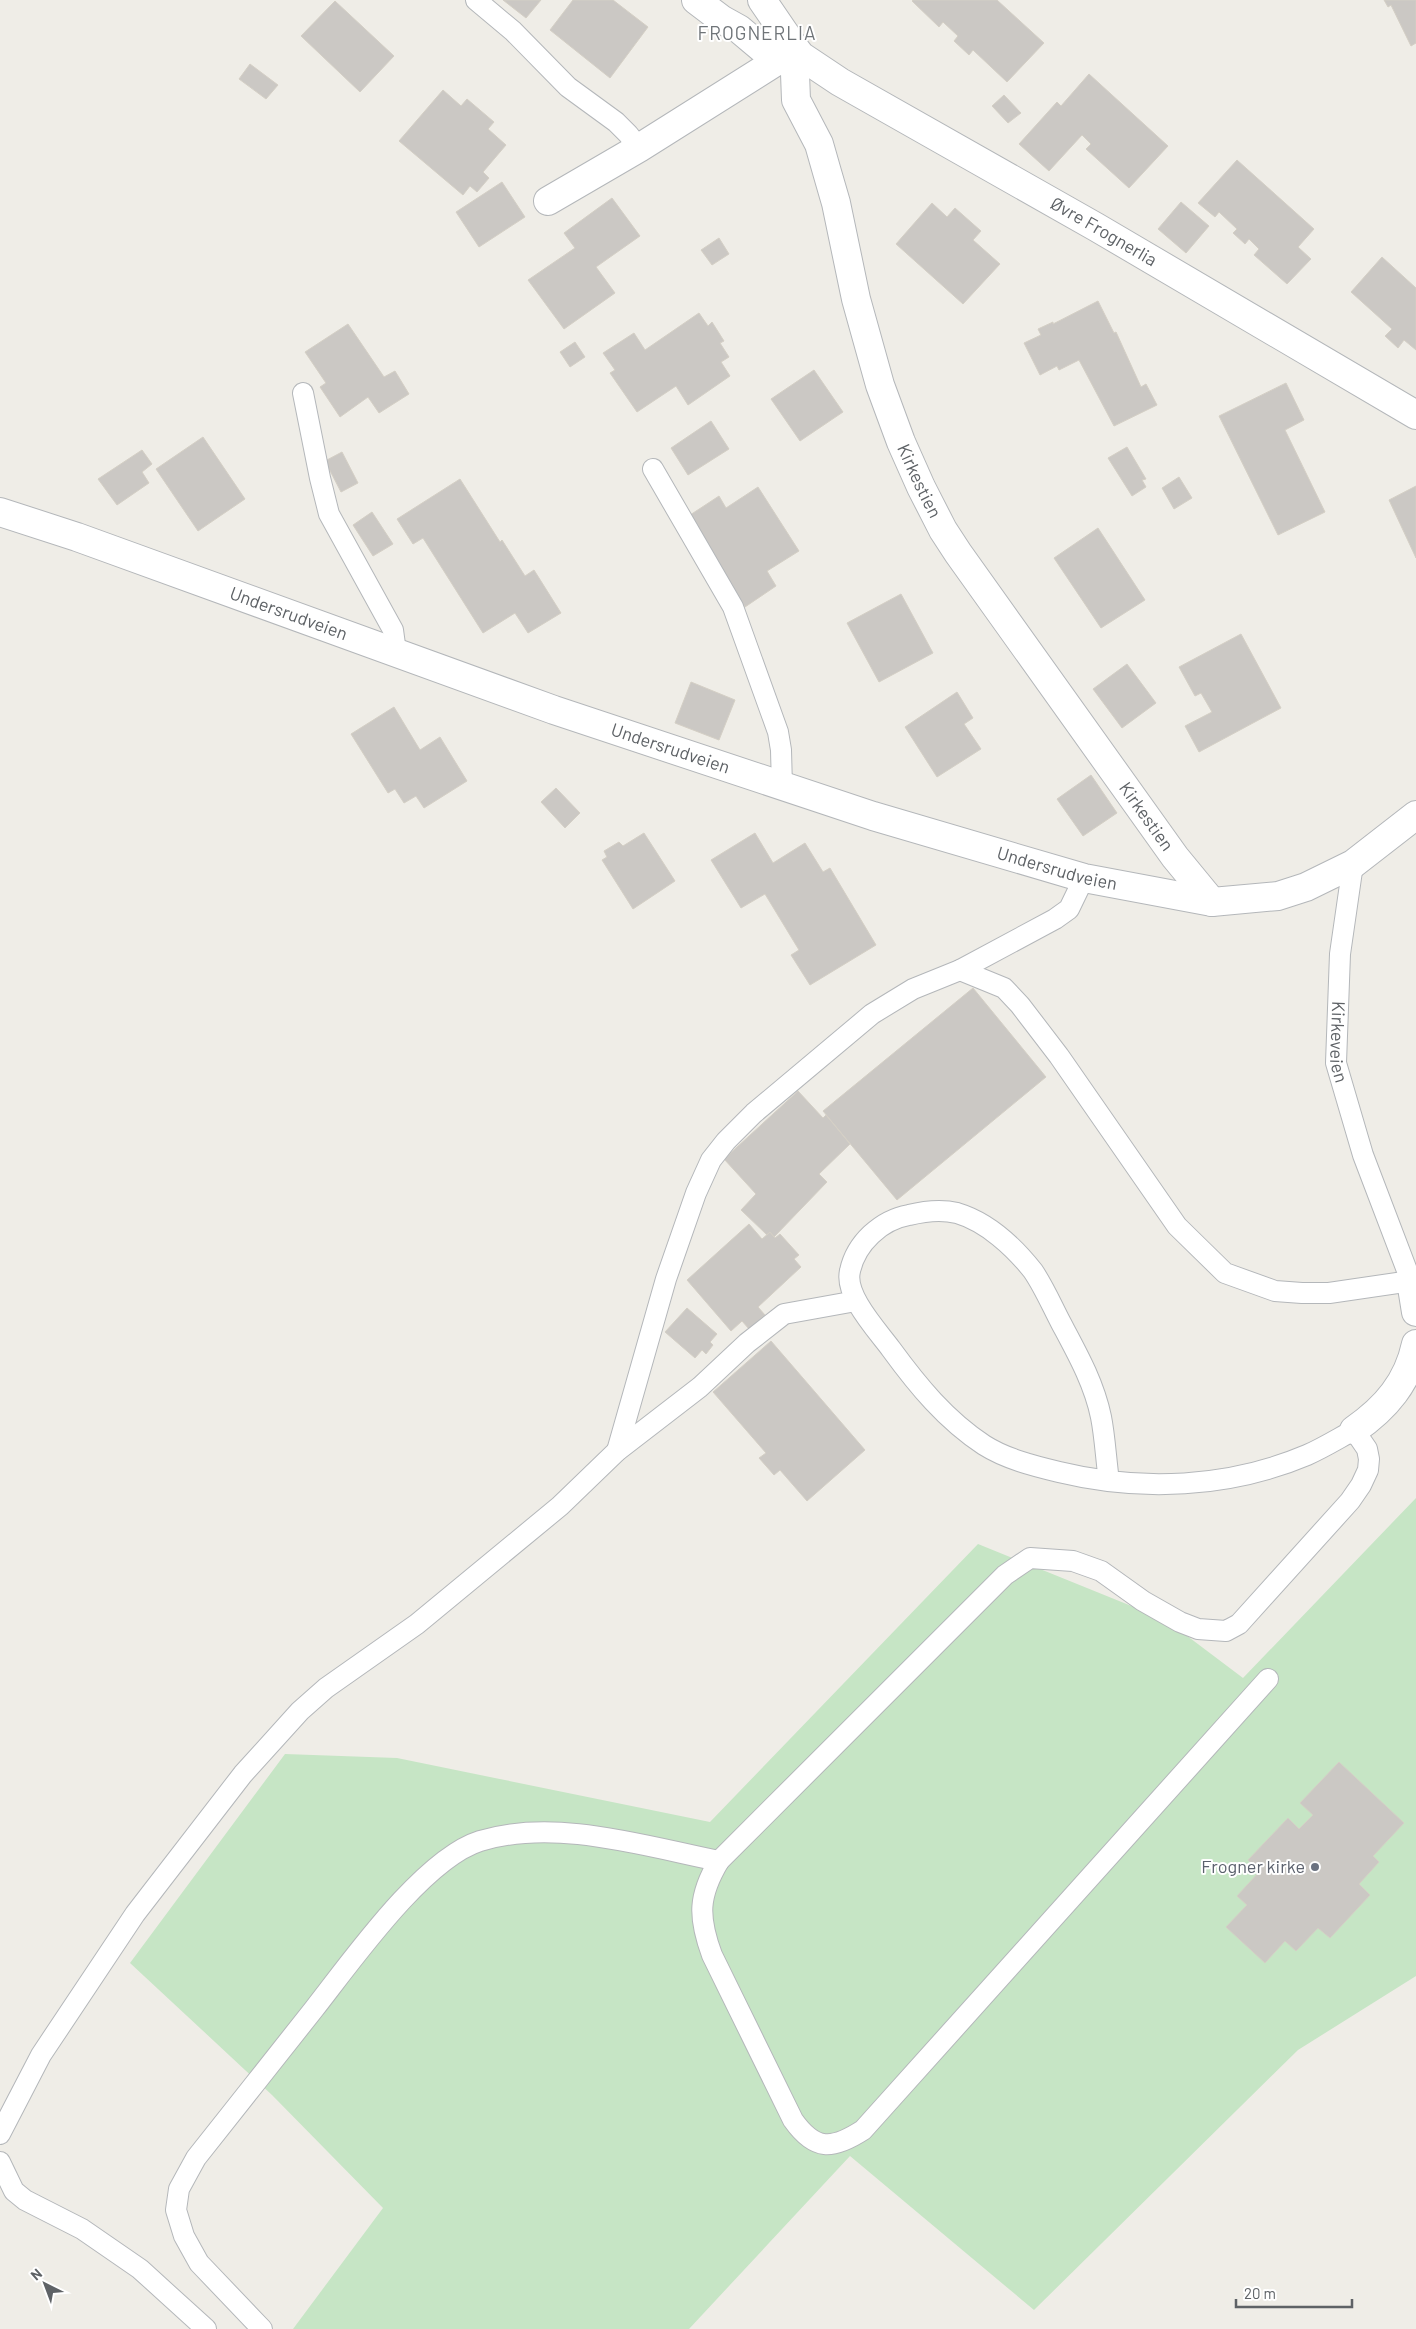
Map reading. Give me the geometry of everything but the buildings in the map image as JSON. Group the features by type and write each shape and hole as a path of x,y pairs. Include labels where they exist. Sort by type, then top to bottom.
{"street":[{"path":"696,0 721,19 785,54"},
{"path":"762,0 785,54"},
{"path":"548,201 639,148 785,54"},
{"name":"Øvre Frognerlia","path":"785,54 801,56 840,82 1096,228 1416,415"},
{"name":"Kirkestien","path":"785,54 796,100 819,144 836,204 866,340 898,434 921,487 943,530 958,552 1176,857 1212,902"},
{"name":"Undersrudveien","path":"0,512 76,537 554,710 782,787 873,816 1084,878 1212,902 1278,896 1306,887 1353,864"},
{"path":"1353,864 1416,815"},
{"path":"1413,1282 1416,1312"},
{"path":"1354,1430 1385,1405 1401,1384 1412,1363 1416,1344"}],"lane":[{"path":"476,0 513,31 568,87 616,122 639,148"},
{"path":"303,393 329,514 393,630 396,652"},
{"path":"653,469 734,607 749,645 778,732 781,750 782,787"},
{"name":"Kirkeveien","path":"1353,864 1340,954 1336,1063 1363,1155 1413,1282"},
{"path":"617,1451 666,1279 696,1193 711,1160 726,1141 754,1113 872,1014 913,989 960,970 1055,920 1069,909 1084,878"},
{"path":"960,970 1004,988 1020,1006 1060,1056 1177,1226 1225,1273 1275,1291 1302,1293 1338,1292 1413,1282"},
{"path":"1109,1481 1101,1416 1084,1365 1033,1272 1003,1240 957,1213 930,1210 904,1216 874,1232 860,1245 849,1275 856,1301 911,1377 947,1417 985,1446 1026,1464 1083,1478 1109,1481 1156,1485 1228,1478 1259,1472 1307,1455 1354,1430 1367,1449 1369,1459 1368,1470 1350,1502 1239,1624 1226,1632 1198,1629 1180,1622 1143,1601 1101,1571 1073,1561 1030,1558 1005,1576 719,1861 702,1894 703,1930 712,1955 793,2120 803,2134 822,2145 840,2143 863,2130 1268,1679"},
{"path":"0,2134 41,2054 135,1914 254,1760 300,1711 326,1688 417,1624 560,1506 617,1451 700,1387 747,1343 784,1314 856,1301"},
{"path":"262,2329 199,2263 184,2236 176,2210 179,2189 196,2158 391,1912 452,1855 479,1841 515,1834 560,1832 630,1843 719,1861"},
{"path":"0,2162 14,2191 24,2200 82,2230 140,2269 206,2329"}],"green space":[{"path":"1416,1498 1416,1976 1298,2050 1034,2310 850,2156 689,2329 293,2329 383,2208 272,2095 130,1963 285,1754 397,1758 710,1822 978,1544 1166,1620 1243,1678"}],"place":[{"name":"Frogner kirke","path":"1315,1867"}],"district":[{"name":"FROGNERLIA","path":"757,33"}]}
